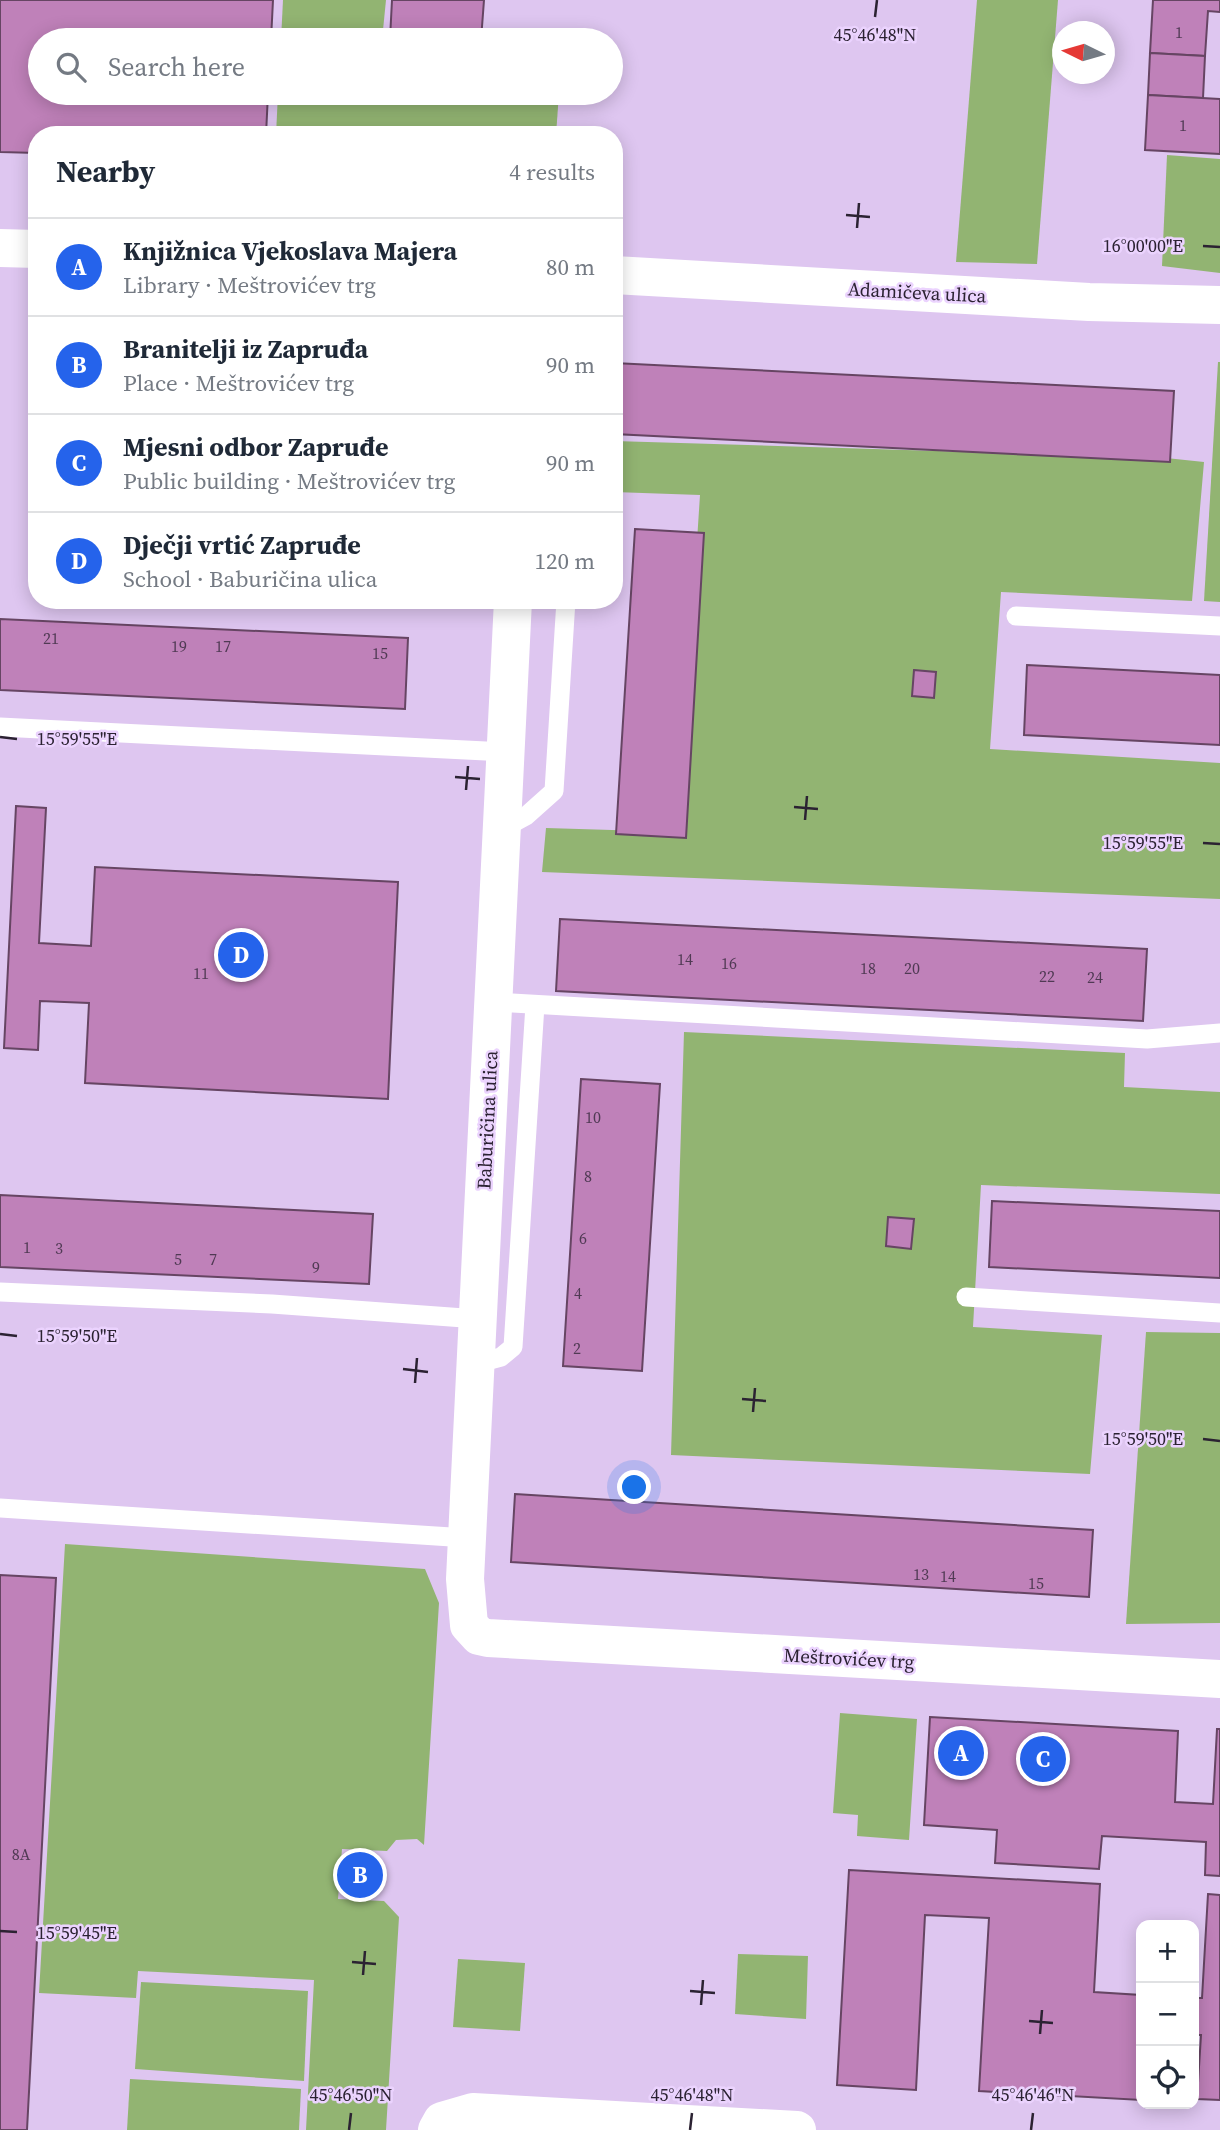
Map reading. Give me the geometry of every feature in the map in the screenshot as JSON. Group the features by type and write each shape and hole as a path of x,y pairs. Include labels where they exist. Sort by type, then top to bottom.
{"street":[{"path":"0,248 28,249"},
{"name":"Adamičeva ulica","path":"623,276 1089,302 1220,305"},
{"name":"Baburičina ulica","path":"479,1636 468,1625 465,1610 467,1538 513,609"},
{"name":"Meštrovićev trg","path":"479,1636 1220,1679"},
{"path":"440,2126 473,2112 797,2130"}],"lane":[{"path":"502,829 526,816 554,791 565,609"},
{"path":"1016,616 1220,626"},
{"path":"0,727 506,752"},
{"path":"494,1002 1147,1039 1220,1033"},
{"path":"475,1364 501,1357 513,1347 534,1005"},
{"path":"0,1292 272,1304 478,1319"},
{"path":"966,1297 1220,1313"},
{"path":"0,1508 467,1538"}],"green space":[{"path":"283,0 386,0 383,28 282,28"},
{"path":"977,0 1058,0 1056,21 1052,21 1052,75 1037,264 956,262"},
{"path":"277,105 558,105 557,126 276,126"},
{"path":"1167,155 1220,159 1220,273 1162,266"},
{"path":"1220,362 1220,602 1204,601"},
{"path":"623,441 1166,458 1204,462 1192,601 1001,592 990,749 1220,763 1220,899 542,872 546,828 678,832 700,495 623,492"},
{"path":"684,1032 1125,1053 1124,1087 1220,1092 1220,1194 981,1185 973,1327 1102,1335 1090,1474 671,1455"},
{"path":"1146,1332 1220,1333 1220,1623 1126,1624"},
{"path":"65,1544 425,1569 439,1603 424,1845 417,1839 396,1840 387,1851 342,1849 338,1899 384,1901 399,1917 386,2130 306,2130 314,1980 138,1971 136,1998 39,1993"},
{"path":"840,1713 917,1719 909,1840 857,1836 858,1815 833,1813"},
{"path":"738,1954 808,1956 806,2019 735,2014"},
{"path":"458,1959 525,1963 520,2031 453,2027"},
{"path":"141,1982 308,1991 304,2081 135,2069"},
{"path":"130,2079 301,2089 299,2130 127,2130"}],"building":[{"path":"0,0 273,0 272,28 28,28 28,105 267,105 266,126 28,126 28,153 0,152"},
{"path":"392,0 484,0 482,28 391,28"},
{"path":"1153,0 1220,0 1220,12 1208,11 1205,56 1150,53"},
{"path":"1150,53 1205,56 1203,98 1148,95"},
{"path":"1148,95 1220,99 1220,154 1145,150"},
{"path":"623,363 1174,391 1170,462 623,434"},
{"path":"635,529 704,533 686,838 616,834"},
{"path":"0,619 408,638 405,709 0,690"},
{"path":"1027,665 1220,675 1220,745 1024,735"},
{"path":"914,670 936,672 934,698 912,696"},
{"path":"16,806 46,808 39,943 91,946 95,867 398,882 388,1099 85,1083 89,1003 40,1001 38,1050 4,1048"},
{"path":"560,919 1147,949 1143,1021 556,991"},
{"path":"581,1079 660,1084 642,1371 563,1366"},
{"path":"0,1195 373,1214 369,1284 0,1267"},
{"path":"992,1201 1220,1211 1220,1278 989,1267"},
{"path":"888,1217 914,1219 911,1249 886,1246"},
{"path":"515,1494 1093,1530 1089,1597 511,1562"},
{"path":"0,1575 56,1578 27,2130 0,2130"},
{"path":"930,1717 1178,1731 1175,1802 1213,1804 1217,1729 1220,1729 1220,1876 1205,1875 1206,1842 1102,1836 1099,1869 995,1863 997,1830 924,1825"},
{"path":"849,1870 1100,1884 1094,1992 1136,1995 1136,2100 979,2091 989,1918 925,1915 916,2090 837,2085"},
{"path":"1208,1894 1220,1895 1220,2100 1199,2099 1199,1998 1202,1998"}],"place":[{"name":"Dječji vrtić Zapruđe","path":"241,955"},
{"name":"Knjižnica Vjekoslava Majera","path":"961,1753"},
{"name":"Mjesni odbor Zapruđe","path":"1043,1759"},
{"name":"Branitelji iz Zapruđa","path":"360,1875"}]}
